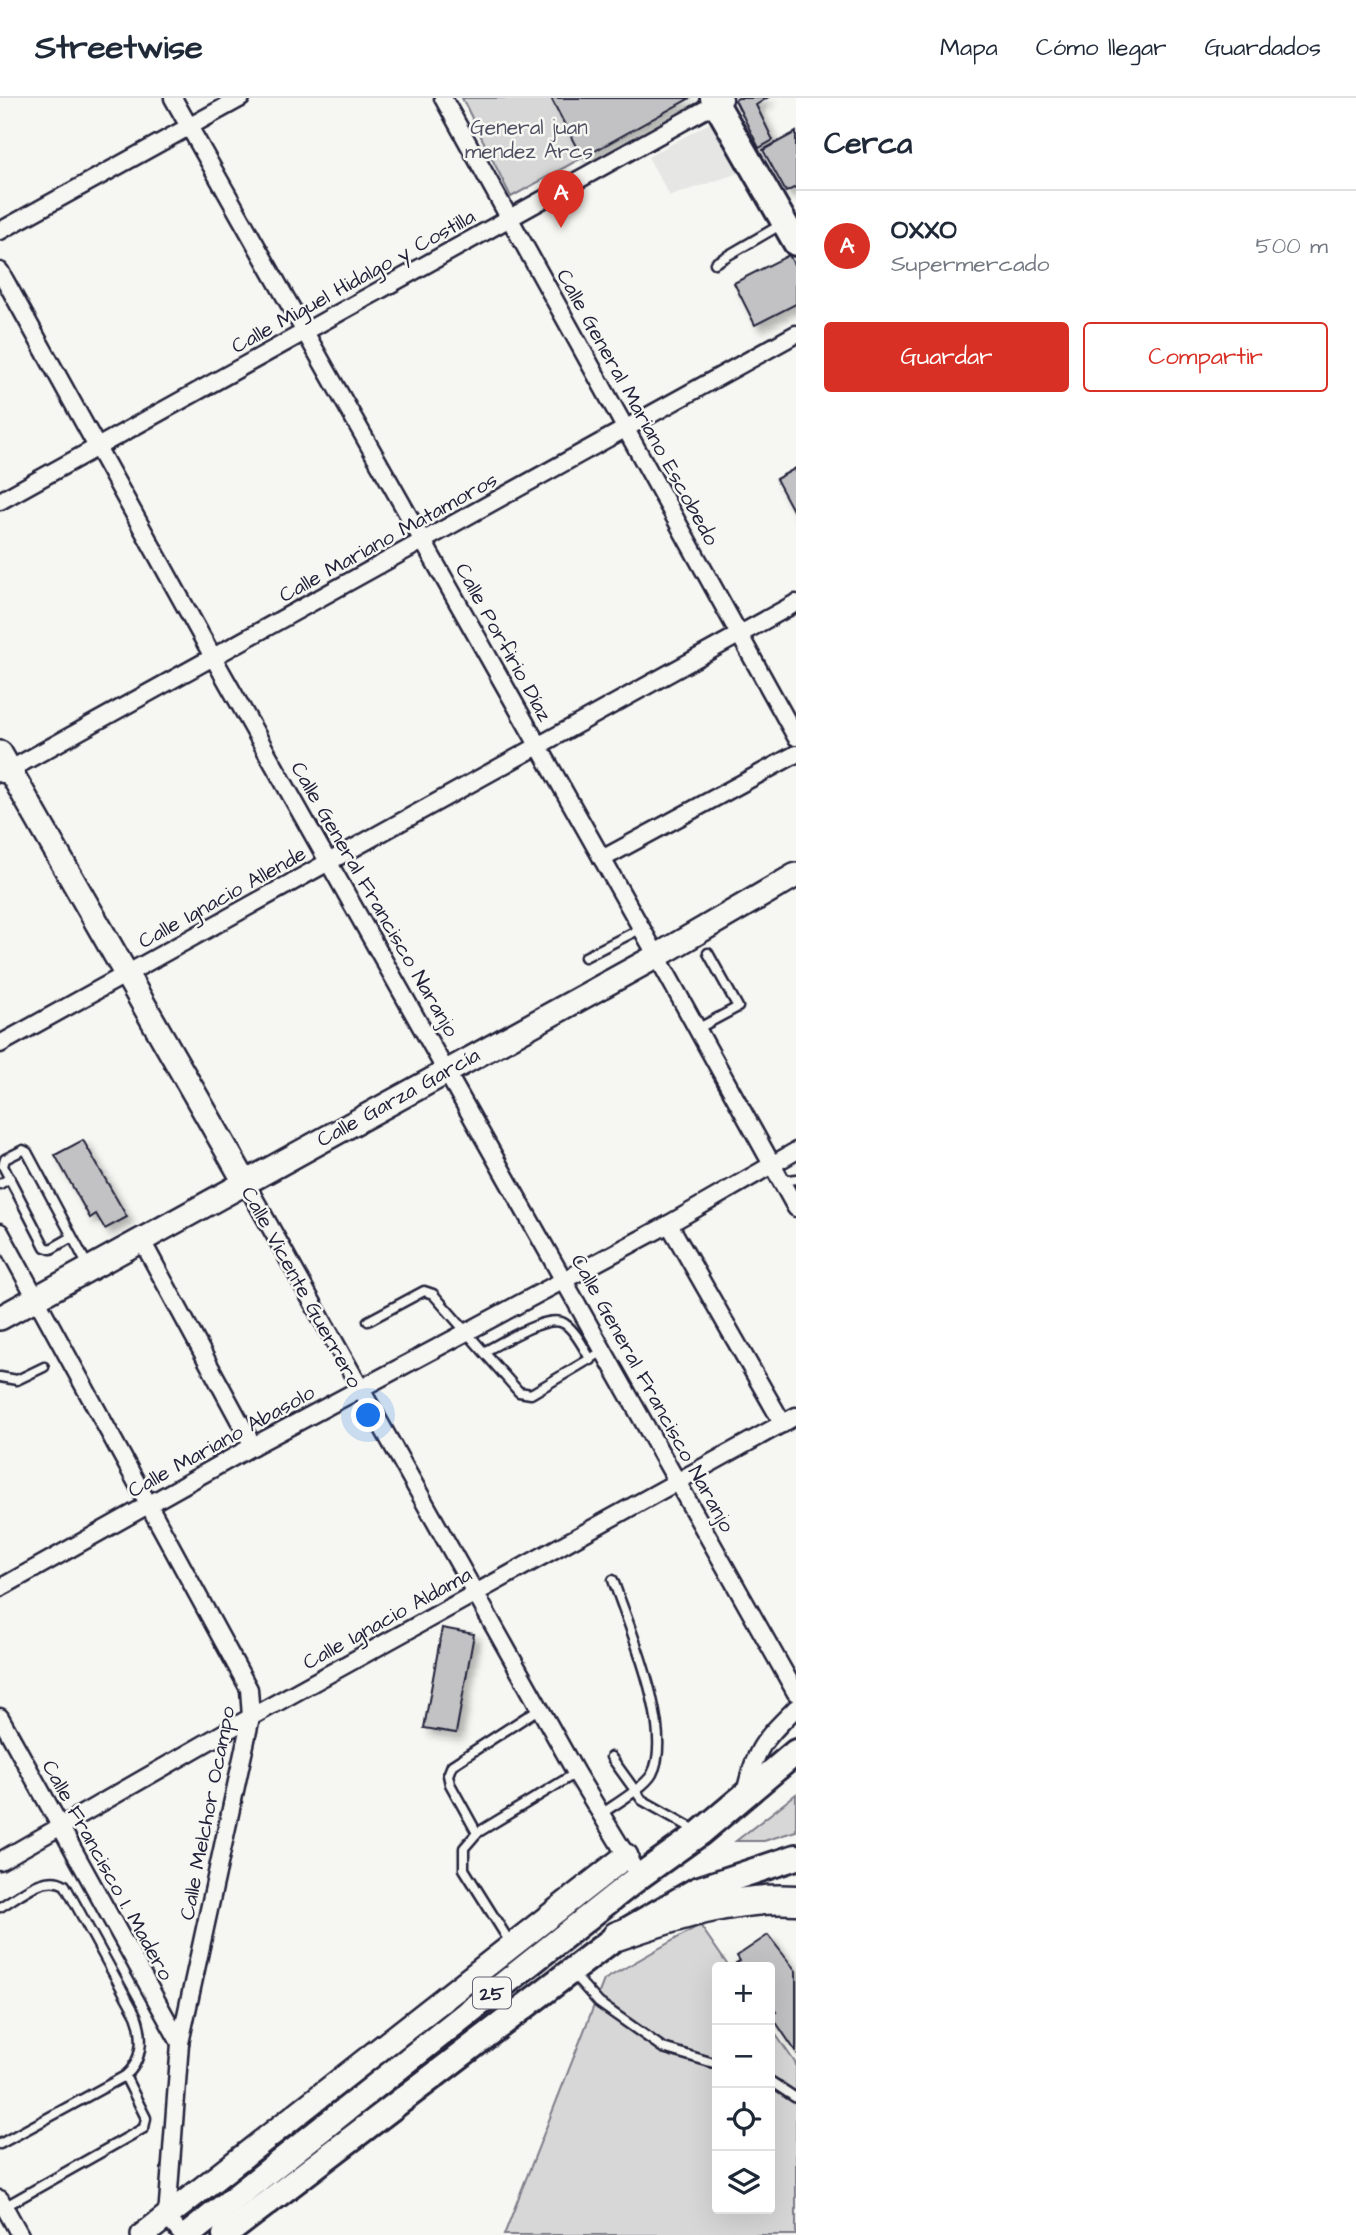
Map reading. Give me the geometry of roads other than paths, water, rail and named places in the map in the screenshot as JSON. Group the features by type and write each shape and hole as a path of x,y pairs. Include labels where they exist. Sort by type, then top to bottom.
{"highway":[{"path":"617,1936 666,1919 760,1899 794,1906"}],"main road":[{"path":"718,100 790,233"},
{"name":"25","path":"188,2235 633,1866 700,1833 796,1752"},
{"name":"25","path":"225,2235 617,1936 697,1890 796,1857"}],"street":[{"name":"Calle Porfirio Díaz","path":"173,98 303,334 425,542 537,746 642,928 771,1165 788,1180 796,1208"},
{"path":"0,231 241,98"},
{"name":"Calle General Mariano Escobedo","path":"443,98 796,737"},
{"name":"Calle Miguel Hidalgo y Costilla","path":"0,501 718,100"},
{"name":"Calle General Francisco Naranjo","path":"0,271 213,657 566,1280 796,1693"},
{"name":"Calle Mariano Matamoros","path":"3,766 213,657 425,542 796,334"},
{"name":"Calle Ignacio Allende","path":"0,1044 796,603"},
{"path":"602,859 796,754"},
{"name":"Calle Vicente Guerrero","path":"3,766 244,1182 576,1773 633,1866"},
{"name":"Calle Garza García","path":"0,1318 447,1069 657,956 796,875"},
{"name":"Calle Mariano Abasolo","path":"0,1588 253,1446 669,1224 796,1151"},
{"path":"669,1224 789,1420"},
{"name":"Calle Melchor Ocampo","path":"0,1232 249,1689 251,1717 180,2043 167,2217"},
{"path":"141,1239 253,1446"},
{"name":"Calle Ignacio Aldama","path":"0,1861 251,1717 789,1420"},
{"path":"745,1793 754,1756 761,1742 796,1708"},
{"name":"Calle Francisco I. Madero","path":"0,1717 180,2043"},
{"path":"143,2235 513,1946 633,1866"},
{"path":"1,2201 20,2235"},
{"path":"167,2217 182,2235"}],"lane":[{"path":"715,263 790,233"},
{"path":"585,957 642,928"},
{"path":"697,1029 738,1007 708,953"},
{"path":"72,1237 51,1249 45,1247 10,1178 4,1160 24,1150 72,1237 89,1268"},
{"path":"0,1184 10,1178"},
{"path":"368,1321 424,1291 433,1294 469,1331 519,1392 531,1394 605,1350"},
{"path":"485,1351 546,1321 558,1321 566,1324 591,1360"},
{"path":"0,1377 17,1380 44,1367"},
{"path":"601,1814 650,1778 655,1768 657,1722 652,1691 613,1580"},
{"path":"477,1833 450,1784 448,1775 452,1765 540,1709"},
{"path":"611,1757 634,1790 659,1812 700,1833"},
{"path":"513,1946 464,1869 464,1848 477,1833 576,1773"},
{"path":"0,1907 46,1881 56,1880 68,1889 139,2023 140,2051 133,2069 125,2076 0,2144"},
{"path":"570,1971 600,2003 663,2048 712,2063"},
{"path":"1,2201 144,2128 146,2118 125,2076"},
{"path":"775,2084 796,2098"}],"place":[{"name":"OXXO","path":"561,228"}],"park label":[{"name":"General juan mendez Arcs","path":"529,139"}]}
